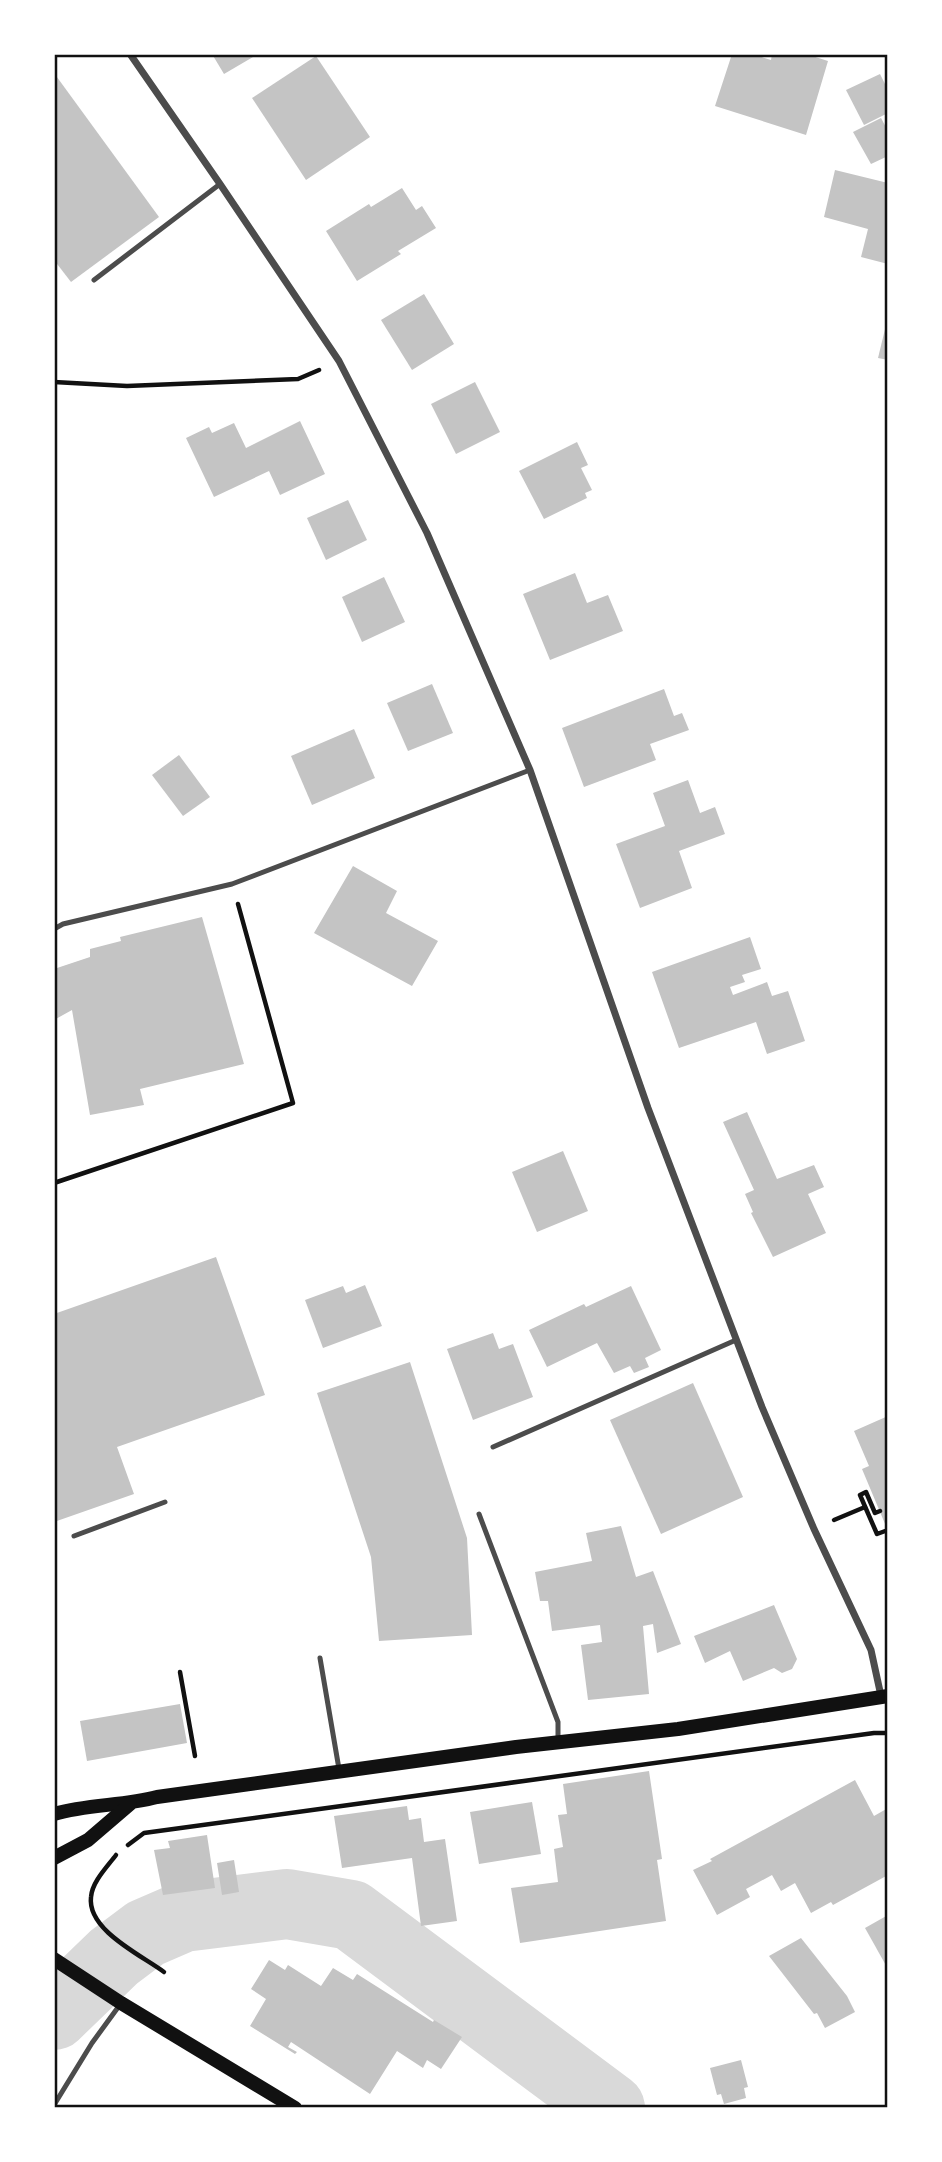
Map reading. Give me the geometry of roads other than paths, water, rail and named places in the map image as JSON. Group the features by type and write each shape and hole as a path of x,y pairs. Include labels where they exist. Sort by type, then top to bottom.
{"main road":[{"path":"54,1814 73,1808 130,1804 157,1797 339,1771 678,1729 885,1697"},
{"path":"54,1858 88,1840 130,1804"},
{"path":"55,1959 121,2003 295,2108"}],"street":[{"path":"130,54 339,361 427,533 530,770 648,1108 736,1340 814,1530 871,1650 885,1697"}],"lane":[{"path":"94,280 220,184"},
{"path":"54,929 64,924 232,884 530,770"},
{"path":"493,1447 736,1340"},
{"path":"74,1536 165,1502"},
{"path":"479,1514 558,1722 558,1744"},
{"path":"320,1658 339,1771"},
{"path":"54,2105 92,2043 121,2003"}],"waterway":[{"path":"54,2015 114,1957 146,1933 183,1917 287,1904 351,1915 610,2108"}]}
